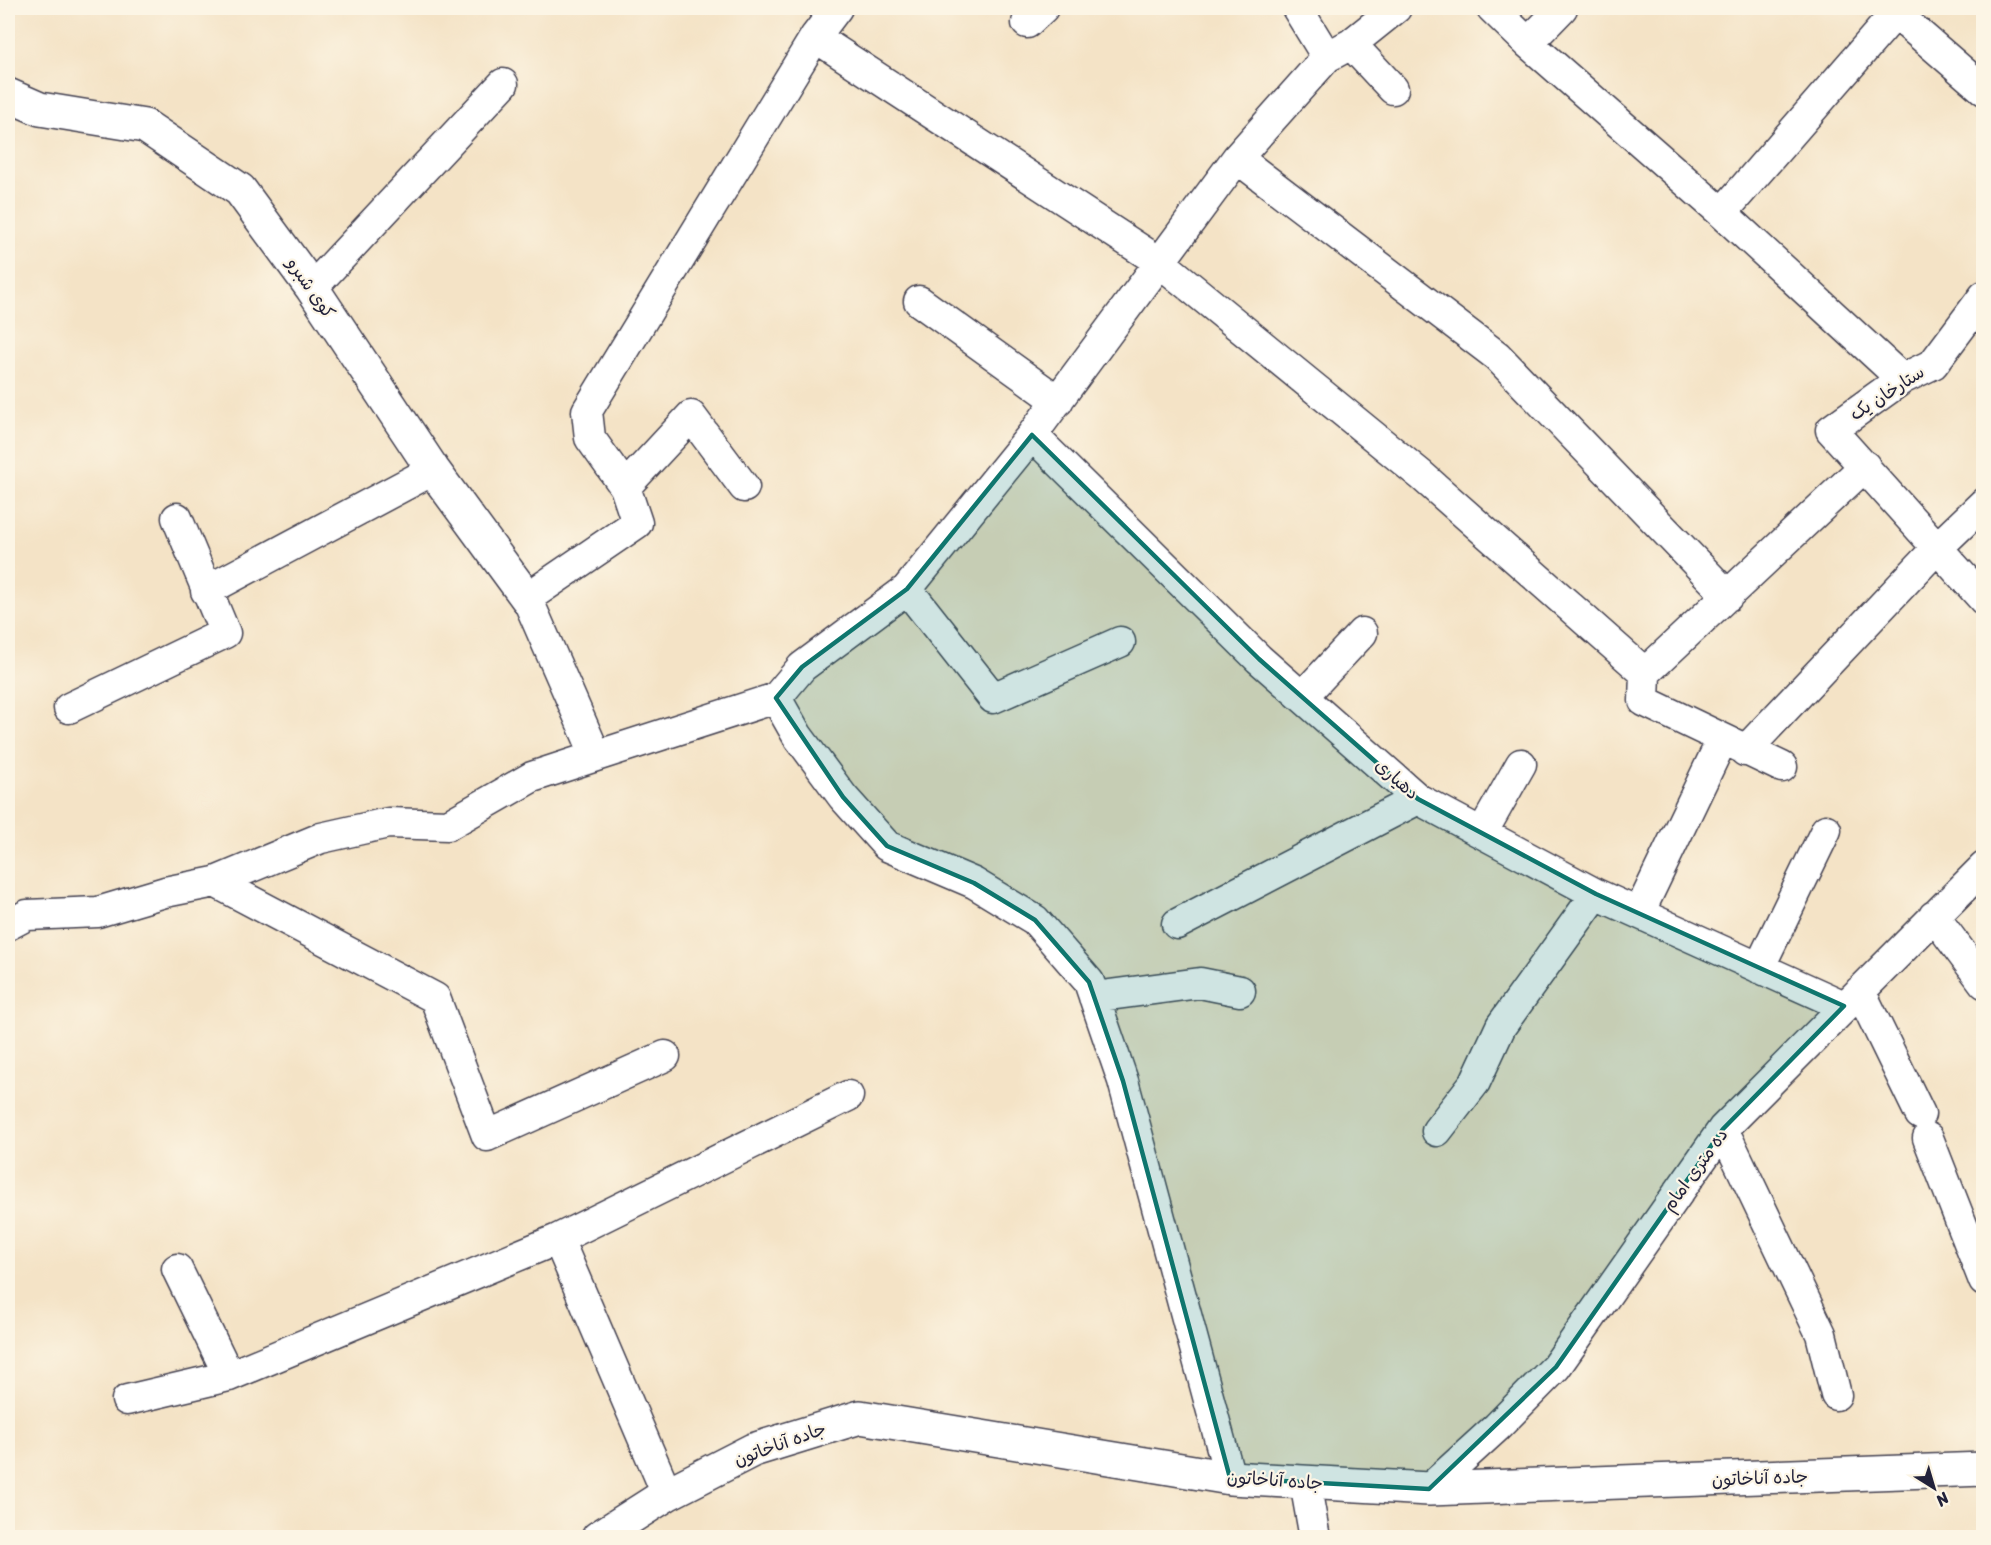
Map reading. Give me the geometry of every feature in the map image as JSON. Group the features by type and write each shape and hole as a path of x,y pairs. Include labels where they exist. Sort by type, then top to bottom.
{"street":[{"path":"596,756 527,598 637,523 626,487 590,438 587,411 815,37 837,8"},
{"path":"1297,8 1339,51 1394,89"},
{"path":"8,925 27,915 98,912 165,892 215,882 321,838 388,823 448,825 532,777 776,698 802,667 908,589 1058,401 1237,158 1339,51 1396,8"},
{"path":"1492,8 1528,43 1722,213 1902,379"},
{"path":"1528,43 1562,8"},
{"path":"1722,213 1898,10 1983,90"},
{"path":"815,37 1161,263 1421,475 1645,673"},
{"path":"312,288 503,84"},
{"name":"کوی شبرو","path":"8,95 40,109 145,126 240,190 312,288 433,470 527,598"},
{"path":"1237,158 1497,356 1728,596"},
{"name":"ستارخان یک","path":"1865,466 1831,430 1902,379 1933,364 1983,296"},
{"path":"919,301 1058,401"},
{"path":"626,487 691,416 744,487"},
{"name":"دهیاری","path":"1032,435 1259,659 1418,799 1596,894 1759,968 1852,999"},
{"path":"1782,767 1644,701 1645,673 1865,466 1983,600"},
{"path":"206,591 433,470"},
{"path":"1639,913 1734,745 1983,503"},
{"path":"69,708 225,633 177,518"},
{"path":"908,589 993,698 1120,642"},
{"path":"1303,696 1362,633"},
{"path":"776,698 797,735 843,797 887,846 974,884 1035,920 1089,982 1123,1081 1230,1478"},
{"path":"1482,833 1521,764"},
{"path":"1177,924 1418,799"},
{"path":"1759,968 1826,830"},
{"name":"ده متری امام","path":"1428,1490 1497,1427 1556,1367 1724,1129 1983,867"},
{"path":"215,882 435,998 488,1136 665,1056"},
{"path":"1437,1131 1475,1082 1501,1026 1596,894"},
{"path":"1934,916 1983,983"},
{"path":"1094,998 1200,983 1240,991"},
{"path":"1852,999 1924,1126 1983,1281"},
{"path":"127,1400 229,1376 558,1239 848,1096"},
{"path":"1724,1129 1821,1334 1836,1395"},
{"path":"558,1239 667,1494"},
{"path":"177,1269 229,1376"},
{"name":"جاده آناخاتون","path":"598,1538 667,1494 753,1450 860,1417 1230,1478 1428,1490 1983,1469"},
{"path":"1305,1482 1315,1538"}],"highlighted area":[{"path":"1032,435 1259,659 1418,799 1596,894 1844,1006 1723,1129 1556,1367 1429,1489 1230,1478 1123,1081 1089,982 1035,920 974,883 887,846 843,797 776,698 802,667 907,589"}]}
